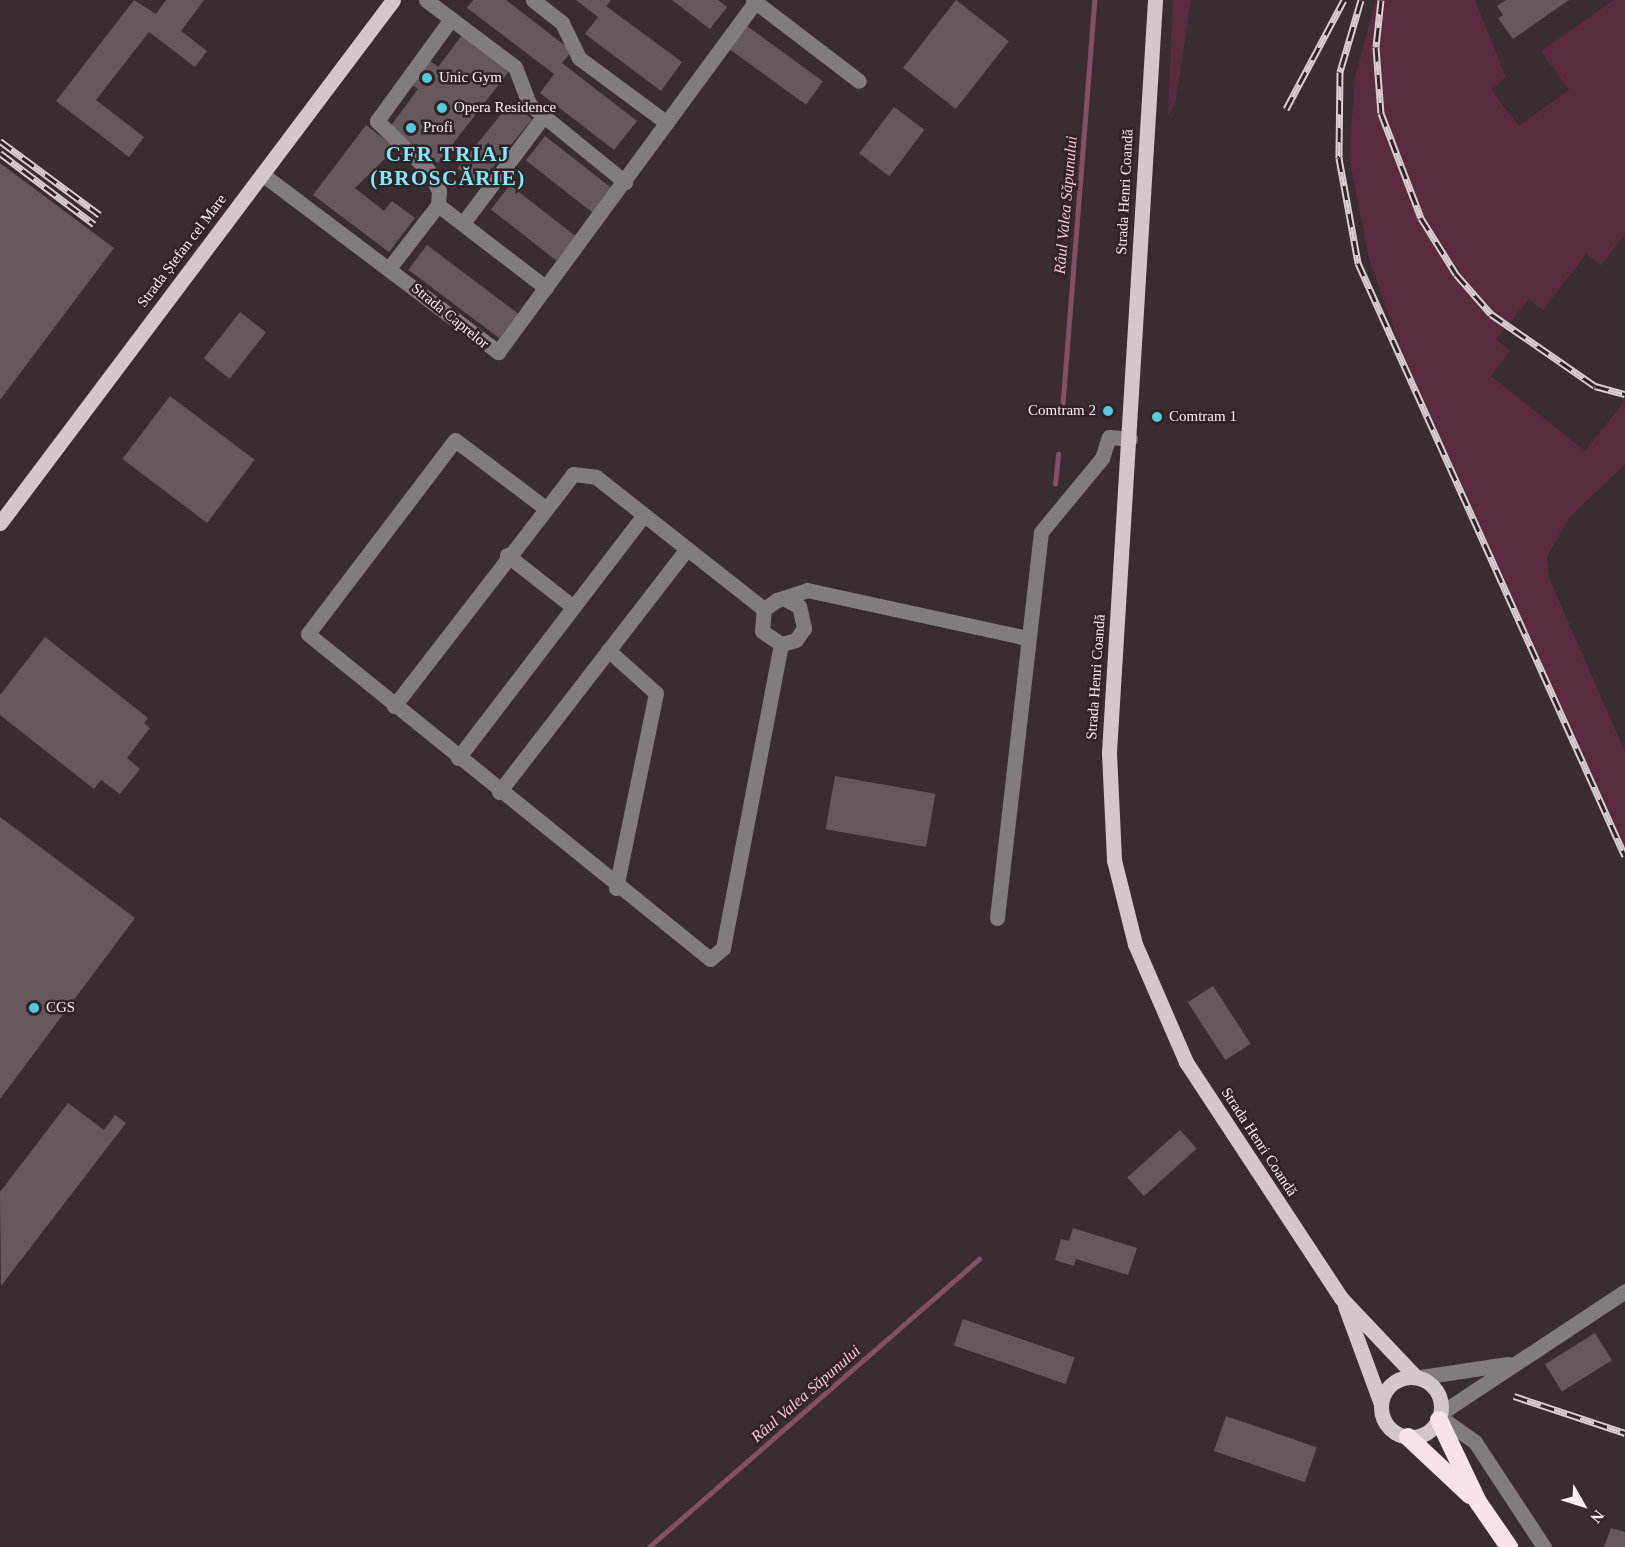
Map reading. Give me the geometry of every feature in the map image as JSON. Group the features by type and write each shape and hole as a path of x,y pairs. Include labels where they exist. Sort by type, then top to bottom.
{"highway":[{"path":"1440,1417 1478,1502 1509,1547"},
{"path":"1408,1437 1478,1502"}],"main road":[{"name":"Strada Ștefan cel Mare","path":"0,523 393,0"},
{"name":"Strada Henri Coandă","path":"1155,0 1130,439 1109,753 1110,822 1121,895 1138,952 1186,1062 1341,1298 1418,1377"},
{"name":"Strada Henri Coandă","path":"1341,1298 1381,1404"},
{"path":"1418,1377 1438,1391 1440,1417 1426,1434 1408,1437 1385,1422 1381,1404 1396,1380 1418,1377"}],"street":[{"path":"426,0 514,67 523,96 543,117 625,182"},
{"path":"533,0 562,23 579,58 667,123"},
{"path":"438,205 546,288 755,1 859,81"},
{"path":"390,267 438,205 436,183 408,150 380,126 378,117 451,19"},
{"path":"463,223 543,117"},
{"name":"Strada Caprelor","path":"262,174 390,267 493,351 503,348 546,288"},
{"path":"997,918 1038,549 1048,518 1096,465 1109,437 1130,439"},
{"path":"544,507 460,441 442,453 308,634 616,888 701,955 710,959 719,954 780,644"},
{"path":"394,706 564,481 583,472 764,609"},
{"path":"458,758 643,516"},
{"path":"499,792 686,550"},
{"path":"507,555 573,607"},
{"path":"764,609 807,591 1028,638"},
{"path":"764,609 762,631 780,644 796,640 804,628 799,606 784,599"},
{"path":"608,650 656,693 616,888"},
{"path":"1544,1547 1475,1442 1440,1417 1625,1291"},
{"path":"1418,1377 1520,1361"}],"shaded area":[{"path":"1173,0 1191,0 1175,105 1168,115"},
{"path":"1376,0 1475,0 1506,77 1491,90 1519,126 1569,90 1541,51 1614,0 1625,0 1625,234 1601,265 1586,254 1543,310 1529,299 1496,339 1510,351 1491,376 1585,451 1625,401 1625,464 1569,518 1547,557 1549,578 1625,752 1625,848 1401,349 1369,259 1349,158 1355,77"}],"building":[{"path":"134,0 156,14 166,0 204,0 181,31 207,51 195,67 149,32 96,100 144,137 129,157 56,101"},
{"path":"473,0 506,0 572,51 562,63 637,121 614,150 540,93 554,74 467,8"},
{"path":"576,0 611,0 606,6 682,62 661,91 585,34 598,17"},
{"path":"672,0 718,0 727,7 710,29"},
{"path":"956,0 1009,41 956,109 903,68"},
{"path":"1506,0 1569,0 1513,39 1498,18 1503,15 1497,6"},
{"path":"747,26 823,81 806,105 730,49"},
{"name":"Opera Residence","path":"463,34 510,70 438,163 390,127 418,89 411,84 429,60 438,67"},
{"path":"511,102 532,119 478,185 458,168"},
{"path":"894,107 924,130 889,176 859,153"},
{"path":"366,125 396,148 355,188 384,211 392,201 415,218 389,252 313,195"},
{"path":"545,136 613,189 594,213 526,160"},
{"path":"0,163 114,248 0,400"},
{"path":"510,185 575,236 556,261 491,209"},
{"path":"427,245 518,314 499,338 408,270"},
{"path":"240,312 266,332 230,379 204,358"},
{"path":"170,396 255,460 207,523 122,459"},
{"path":"45,637 148,718 144,723 150,728 127,758 140,769 120,794 101,780 94,789 0,715 0,695"},
{"path":"835,776 935,794 926,847 826,829"},
{"name":"CGS","path":"0,817 135,918 0,1099"},
{"path":"1213,986 1251,1044 1225,1060 1188,1002"},
{"path":"68,1103 104,1130 115,1115 126,1123 1,1286 0,1192"},
{"path":"1180,1130 1197,1149 1144,1196 1127,1178"},
{"path":"1073,1228 1137,1248 1128,1275 1076,1259 1074,1266 1055,1260 1061,1239 1069,1241"},
{"path":"963,1319 1075,1357 1065,1384 954,1345"},
{"path":"1595,1333 1612,1360 1562,1391 1545,1364"},
{"path":"1226,1416 1317,1447 1305,1482 1214,1451"},
{"path":"1611,1528 1625,1532 1625,1547 1604,1547"}],"waterway":[{"name":"Râul Valea Săpunului","path":"1062,411 1094,0"},
{"name":"Râul Valea Săpunului","path":"1055,484 1058,454"},
{"name":"Râul Valea Săpunului","path":"649,1547 979,1259"}],"railway":[{"path":"1286,109 1344,0"},
{"path":"1361,0 1340,72 1339,158 1358,263 1625,856"},
{"path":"1381,0 1376,47 1381,113 1421,218 1456,274 1491,314 1595,386 1625,394"},
{"path":"0,141 100,215"},
{"path":"0,153 94,224"},
{"path":"1514,1396 1625,1433"}],"place":[{"name":"Unic Gym","path":"427,78"},
{"name":"Opera Residence","path":"442,108"},
{"name":"Profi","path":"411,128"},
{"name":"Comtram 2","path":"1108,411"},
{"name":"Comtram 1","path":"1157,417"},
{"name":"CGS","path":"34,1008"}],"district":[{"name":"CFR TRIAJ (BROSCĂRIE)","path":"448,166"}]}
